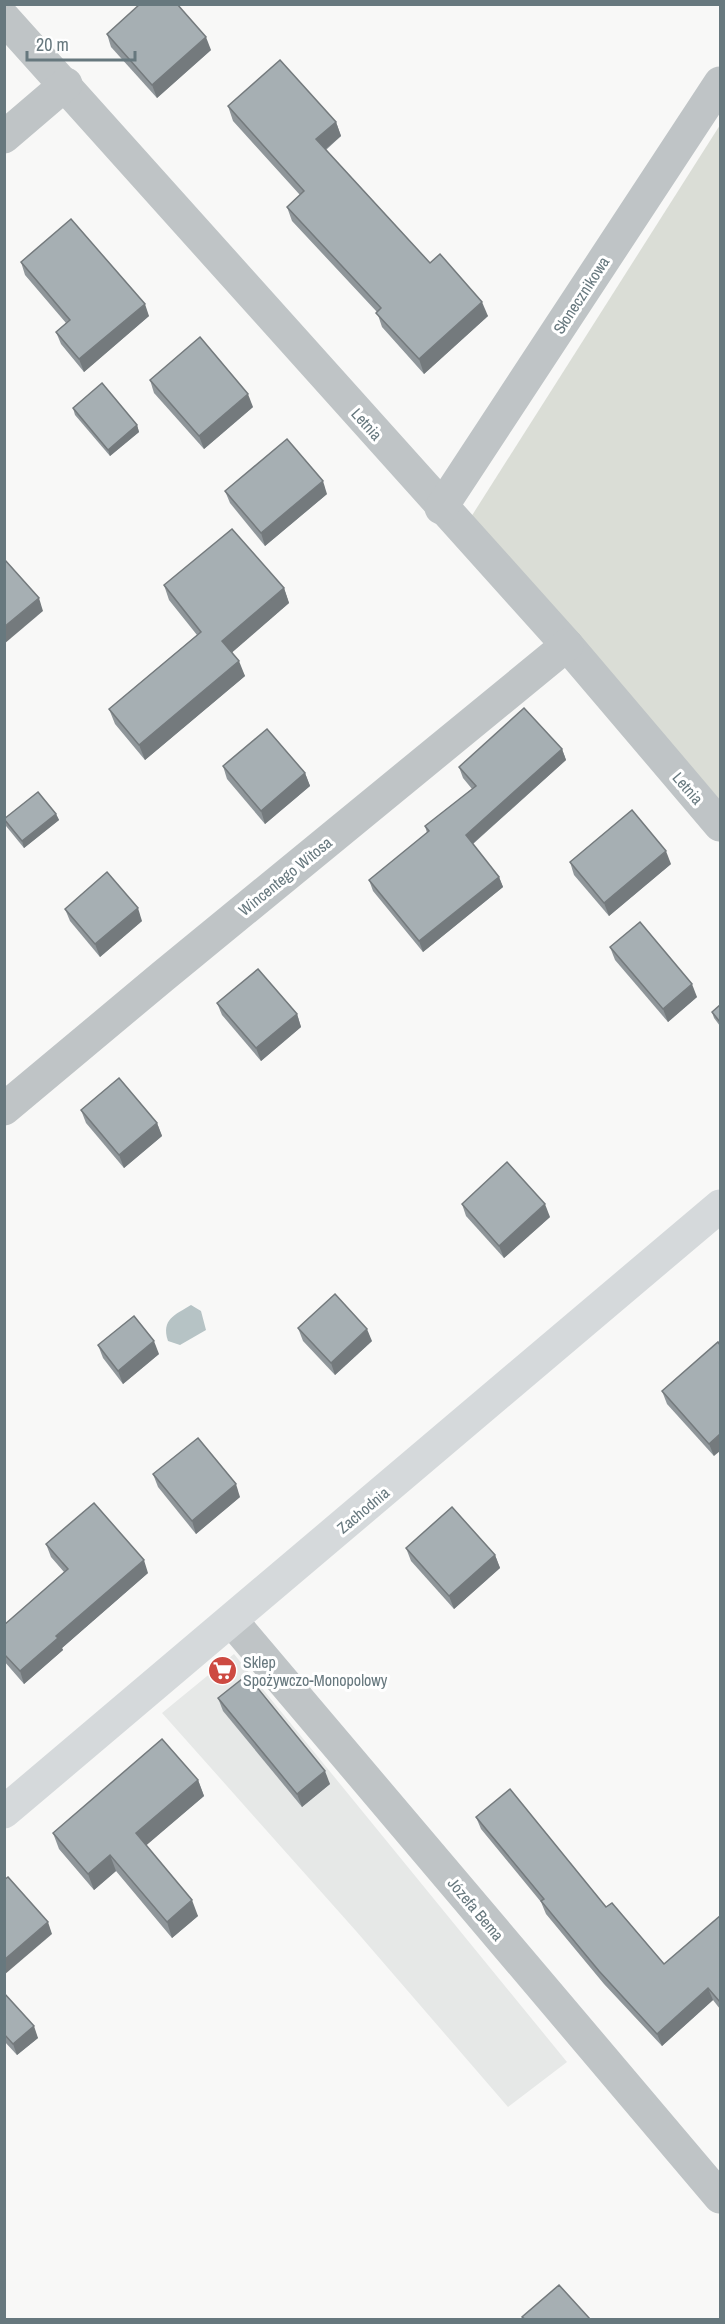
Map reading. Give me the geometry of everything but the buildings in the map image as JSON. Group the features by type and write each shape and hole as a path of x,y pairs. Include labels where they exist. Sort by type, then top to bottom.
{"street":[{"name":"Letnia","path":"4,18 66,84 441,508 567,645 720,825"},
{"name":"Słonecznikowa","path":"441,508 720,83"},
{"path":"4,137 66,84"},
{"name":"Wincentego Witosa","path":"4,1109 567,645"},
{"name":"Zachodnia","path":"4,1812 720,1206"},
{"name":"Józefa Bema","path":"232,1621 720,2196"}],"shaded area":[{"path":"720,125 720,800 471,517"},
{"path":"191,1305 201,1311 206,1330 180,1345 168,1341 166,1328 171,1318"},
{"path":"234,1654 567,2062 508,2107 356,1931 162,1713"}],"place":[{"name":"Sklep Spożywczo-Monopolowy","path":"222,1671"}]}
